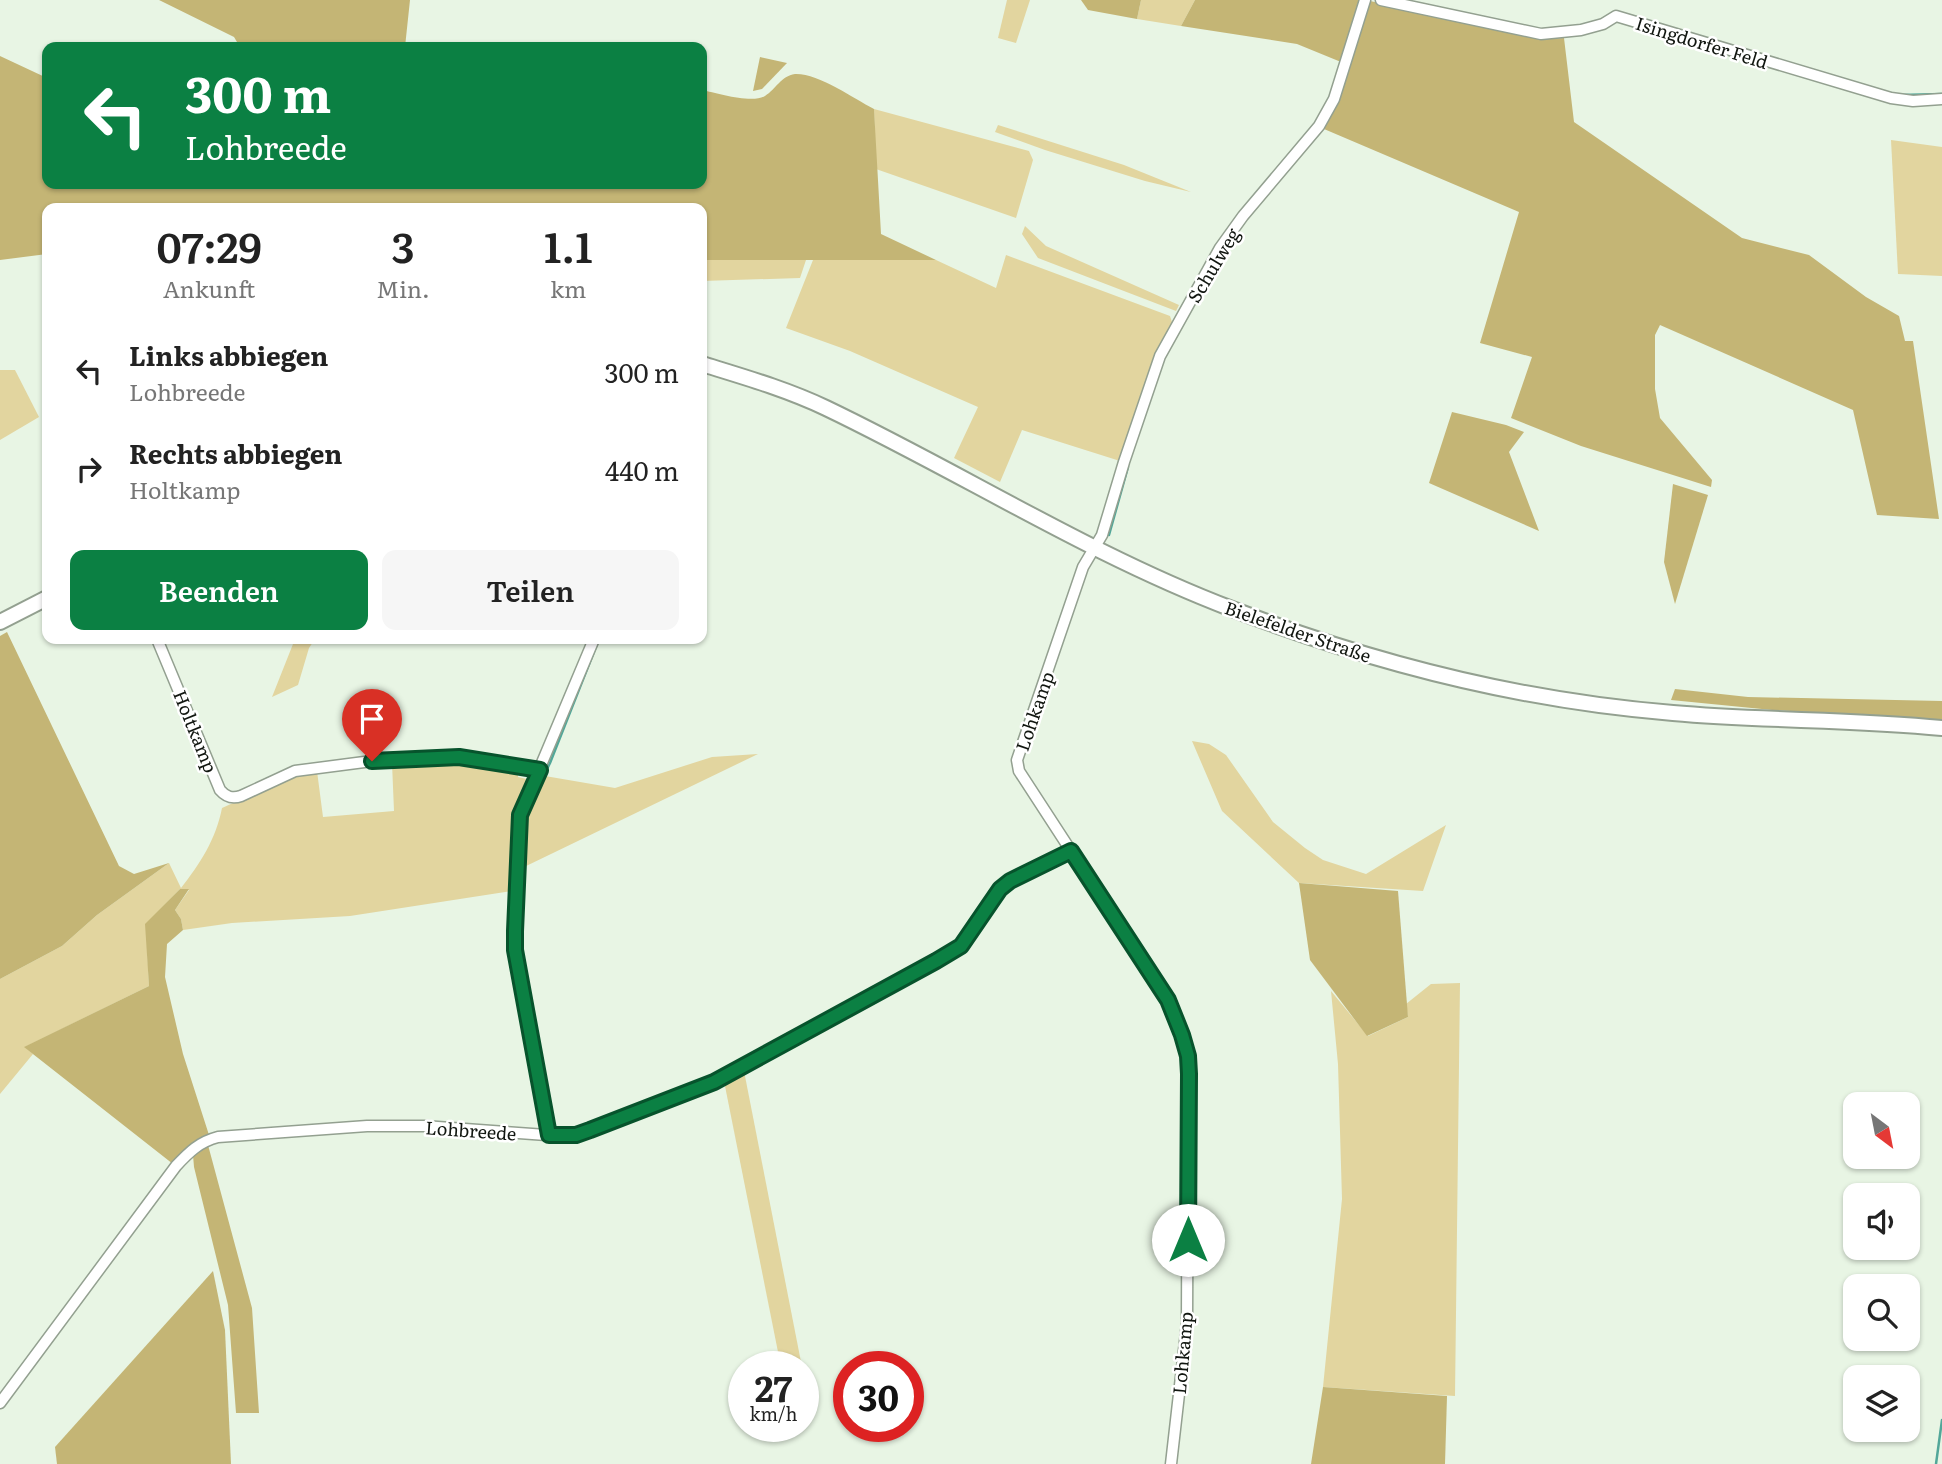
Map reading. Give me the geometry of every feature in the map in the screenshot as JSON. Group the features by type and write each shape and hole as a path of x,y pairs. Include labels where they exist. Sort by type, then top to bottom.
{"main road":[{"name":"Bielefelder Straße","path":"707,365 763,382 824,407 1094,549 1161,580 1292,632 1415,668 1501,688 1618,708 1942,728"},
{"path":"0,622 42,601"}],"street":[{"name":"Schulweg","path":"1094,549 1102,536 1160,356 1220,248 1243,216 1319,126 1334,99 1365,0"},
{"name":"Isingdorfer Feld","path":"1381,0 1541,34 1581,30 1603,24 1616,16 1891,98 1913,101 1942,99"},
{"name":"Lohkamp","path":"1094,549 1083,567 1017,760 1019,771 1168,1000 1176,1016 1188,1056 1187,1324 1171,1464"},
{"name":"Holtkamp","path":"159,644 224,796 241,796 295,771 372,761 459,757 540,770"},
{"path":"549,1135 515,950 520,815 592,644"},
{"name":"Lohbreede","path":"0,1403 176,1167 206,1140 367,1126 424,1126 576,1135 714,1082 961,946 1000,889 1010,881 1071,851"}],"shaded area":[{"path":"159,0 410,0 406,42 237,42 234,37"},
{"path":"1007,0 1030,0 1016,43 998,38"},
{"path":"1081,0 1141,0 1137,19 1088,10"},
{"path":"1141,0 1195,0 1181,26 1137,19"},
{"path":"1195,0 1359,0 1341,62 1297,44 1181,26"},
{"path":"1370,1 1542,39 1564,38 1574,122 1742,238 1809,255 1866,297 1899,316 1905,341 1913,341 1939,519 1877,515 1853,410 1660,325 1655,335 1655,389 1660,418 1712,480 1711,487 1581,446 1511,418 1532,357 1480,343 1519,212 1324,129 1338,101"},
{"path":"0,56 42,76 42,189 707,189 707,91 734,97 759,98 769,93 786,77 804,75 825,82 874,109 881,234 936,260 707,260 707,203 42,203 42,255 0,260"},
{"path":"760,57 787,63 762,89 753,91"},
{"path":"874,109 1029,151 1033,160 1016,218 876,169"},
{"path":"998,125 1124,165 1191,192 1145,181 1045,150 995,132"},
{"path":"1891,140 1942,147 1942,276 1898,274"},
{"path":"1025,226 1046,246 1179,305 1176,311 1038,258 1022,234"},
{"path":"1006,255 1170,316 1172,322 1155,354 1120,461 1022,430 1000,482 954,458 978,407 850,351 786,328 813,260 936,260 996,288"},
{"path":"707,260 806,260 800,278 707,281"},
{"path":"0,370 15,370 39,417 0,440"},
{"path":"1452,412 1524,432 1509,452 1539,531 1429,483"},
{"path":"1673,484 1708,495 1675,604 1664,562"},
{"path":"7,632 119,866 134,874 169,863 97,915 62,946 0,979 0,636"},
{"path":"293,644 312,644 298,685 272,697"},
{"path":"1675,689 1748,697 1942,701 1942,720 1772,710 1671,700"},
{"path":"1192,741 1209,744 1226,755 1273,822 1323,860 1366,874 1446,825 1423,891 1299,883 1222,811"},
{"path":"758,754 522,868 525,817 545,776 615,788 712,757"},
{"path":"459,760 518,770 518,777 531,780 516,816 512,891 350,916 232,923 183,930 181,919 175,910 189,890 180,889 146,924 149,986 25,1047 33,1054 0,1094 0,979 62,946 97,915 169,863 181,888 206,851 222,808 296,774 317,771 323,817 394,811 392,763"},
{"path":"1299,883 1398,891 1408,1017 1367,1036 1310,960"},
{"path":"180,889 189,889 175,910 181,919 183,930 167,944 165,977 183,1054 209,1135 191,1145 173,1164 24,1047 149,986 145,924"},
{"path":"1460,983 1455,1396 1323,1387 1342,1199 1338,1064 1331,991 1368,1036 1408,1017 1406,1004 1431,984"},
{"path":"744,1071 799,1351 778,1351 724,1081"},
{"path":"208,1145 252,1308 259,1413 236,1413 228,1305 194,1167 193,1155"},
{"path":"213,1271 225,1330 231,1464 57,1464 55,1447"},
{"path":"1323,1387 1447,1396 1445,1464 1311,1464"}],"waterway":[{"path":"1901,95 1942,94"},
{"path":"1217,263 1226,248"},
{"path":"1109,535 1128,467"},
{"path":"527,810 550,763 597,644"},
{"path":"1936,1464 1942,1420"}],"route":[{"path":"372,761 459,757 540,770 520,815 515,950 549,1135 576,1135 714,1082 961,946 1000,889 1010,881 1071,851 1168,1000 1182,1035 1188,1056 1189,1074 1188,1240"}]}
